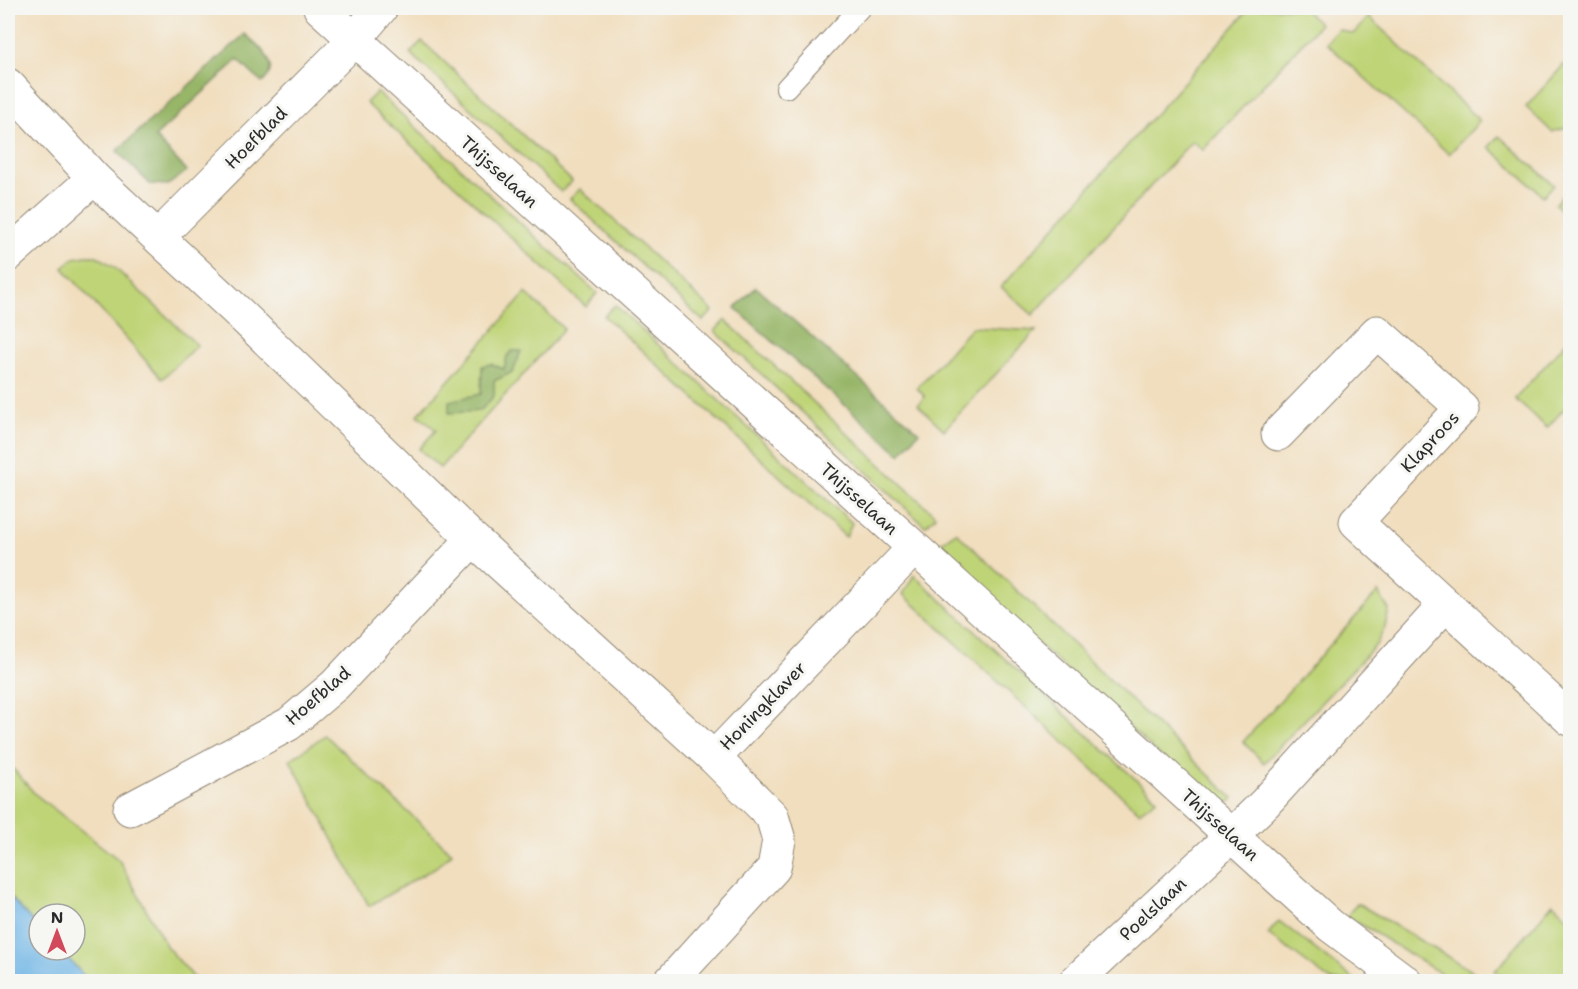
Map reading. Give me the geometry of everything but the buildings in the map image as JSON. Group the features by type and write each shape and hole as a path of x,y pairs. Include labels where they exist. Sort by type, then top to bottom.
{"street":[{"name":"Thijsselaan","path":"320,8 913,549 1331,926 1406,981"},
{"name":"Hoefblad","path":"158,237 354,40 381,8"},
{"path":"8,85 94,177 473,539 714,758"},
{"path":"8,255 94,177"},
{"name":"Klaproos","path":"1278,434 1377,332 1462,408 1356,522 1444,606 1570,719"},
{"name":"Hoefblad","path":"130,808 289,724 335,685 473,539"},
{"name":"Honingklaver","path":"670,981 774,868 779,840 772,816 714,758 913,549"},
{"path":"1231,836 1265,803 1444,606"},
{"name":"Poelslaan","path":"1075,981 1231,836"}],"lane":[{"path":"786,88 860,8"}],"green space":[{"path":"1250,8 1302,8 1320,24 1203,150 1192,141 1033,315 1001,287"},
{"path":"1369,17 1480,121 1449,154 1326,43 1338,29 1353,34"},
{"path":"245,34 263,50 267,57 270,63 268,76 262,83 238,60 155,137 187,171 168,185 150,184 117,151"},
{"path":"422,41 572,181 561,192 410,53"},
{"path":"1570,58 1570,127 1552,132 1526,107"},
{"path":"377,92 597,293 586,307 366,103"},
{"path":"1499,136 1554,185 1543,196 1489,147"},
{"path":"580,189 713,311 703,321 570,199"},
{"path":"1564,194 1570,200 1570,218 1555,204"},
{"path":"97,256 113,266 197,345 162,379 63,268 74,258"},
{"path":"756,287 919,432 900,454 735,308"},
{"path":"526,293 564,329 440,468 419,449 436,430 418,415"},
{"path":"615,305 852,523 846,537 604,316"},
{"path":"725,320 936,516 925,526 715,331"},
{"path":"972,327 1036,331 944,430 918,405 925,397 917,388"},
{"path":"1570,338 1570,402 1547,428 1515,399"},
{"path":"512,351 521,351 513,372 494,381 494,396 480,411 449,413 449,401 481,394 482,366 491,364 504,369 507,356"},
{"path":"956,532 1233,798 1221,811 933,548"},
{"path":"914,575 1157,799 1139,812 903,594"},
{"path":"1378,592 1389,610 1385,627 1376,645 1264,763 1243,742"},
{"path":"325,735 452,853 436,867 369,906 290,760"},
{"path":"8,763 35,794 119,860 167,947 197,981 89,981 71,962 87,962 87,902 27,902 27,915 8,895"},
{"path":"1357,903 1490,981 1453,981 1347,916"},
{"path":"1553,903 1570,920 1570,981 1515,981 1495,971"},
{"path":"1279,921 1356,981 1331,981 1268,934"}],"water":[{"path":"8,895 27,915 27,962 71,962 89,981 8,981"}]}
